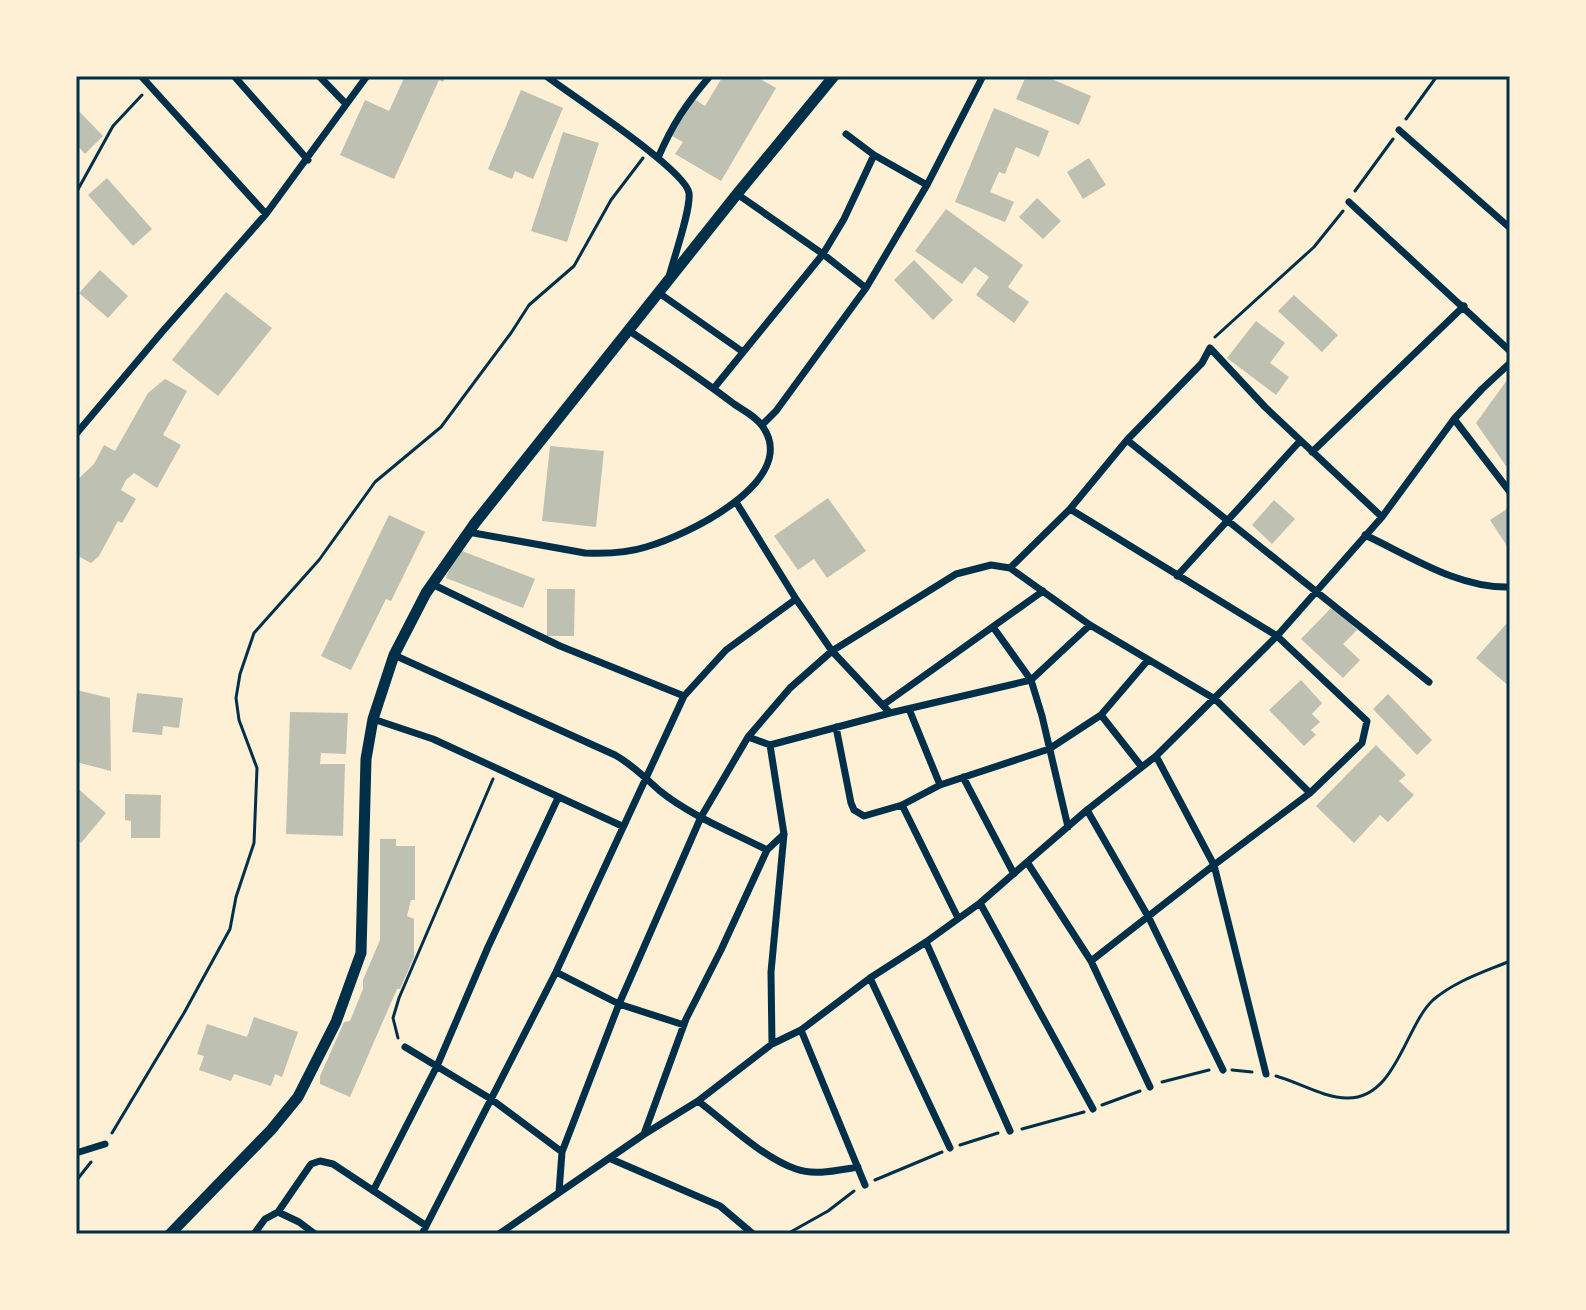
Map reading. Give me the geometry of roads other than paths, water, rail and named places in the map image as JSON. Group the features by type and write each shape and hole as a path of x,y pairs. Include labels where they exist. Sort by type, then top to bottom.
{"main road":[{"path":"170,1234 271,1130 298,1097 336,1022 361,953 366,759 373,719 394,655 432,584 468,532 834,76"}],"street":[{"path":"234,76 308,160"},
{"path":"319,76 346,104"},
{"path":"76,434 266,214 367,76"},
{"path":"546,76 658,158 682,178 688,188 689,203 667,283"},
{"path":"658,158 678,115 710,76"},
{"path":"762,425 776,411 866,288 927,185 983,76"},
{"path":"144,77 266,214"},
{"path":"1399,130 1510,228"},
{"path":"846,134 874,155 927,185"},
{"path":"714,388 823,254 844,219 874,155"},
{"path":"737,194 866,288"},
{"path":"1349,202 1510,351"},
{"path":"659,293 743,352"},
{"path":"1312,452 1464,306"},
{"path":"468,532 585,553 626,552 647,547 713,518 746,494 769,463 771,449 762,425 714,388 628,330"},
{"path":"1010,568 1070,509 1127,440 1202,363 1210,348 1300,441 1382,517"},
{"path":"499,1234 698,1101 772,1044 801,1030 870,978 980,903 1087,810 1156,756 1277,636 1382,517 1454,419 1510,363"},
{"path":"1454,419 1510,492"},
{"path":"1127,440 1429,682"},
{"path":"1177,576 1300,441"},
{"path":"736,502 832,651 890,713"},
{"path":"1070,509 1277,636 1367,721 1362,743 1310,793 1091,961"},
{"path":"1365,535 1467,582 1496,588 1510,587"},
{"path":"559,1192 562,1152 619,1004 701,817 748,737 790,688 832,651 956,574 991,565 1010,568 1090,625 1215,699 1310,793"},
{"path":"432,584 560,646 684,696"},
{"path":"883,705 1043,591"},
{"path":"422,1234 556,972 684,696 726,650 796,599"},
{"path":"748,737 770,745 1031,680 1090,625"},
{"path":"993,627 1031,680 1068,827"},
{"path":"394,655 615,755 701,817 767,850"},
{"path":"836,727 854,810 864,816 902,805 940,785 1049,749 1101,715 1148,660"},
{"path":"909,709 940,785"},
{"path":"1101,715 1141,766"},
{"path":"373,719 433,739 622,826"},
{"path":"770,745 784,834 771,972 772,1044"},
{"path":"1156,756 1214,865 1266,1074"},
{"path":"963,777 1014,874"},
{"path":"373,1191 437,1066 488,947 558,798"},
{"path":"902,805 958,918"},
{"path":"1087,810 1149,918 1223,1070"},
{"path":"643,1135 684,1025 767,850 784,834"},
{"path":"1027,862 1091,961 1150,1087"},
{"path":"980,903 1093,1109"},
{"path":"926,942 1010,1131"},
{"path":"556,972 619,1004 684,1025"},
{"path":"870,978 950,1148"},
{"path":"801,1030 865,1185"},
{"path":"405,1047 491,1099 562,1152"},
{"path":"698,1101 770,1156 796,1170 822,1172 858,1167"},
{"path":"76,1153 105,1144"},
{"path":"611,1159 720,1206 753,1234"},
{"path":"254,1234 265,1219 278,1212 311,1164 320,1161 333,1164 425,1225"},
{"path":"278,1212 315,1234"}]}
